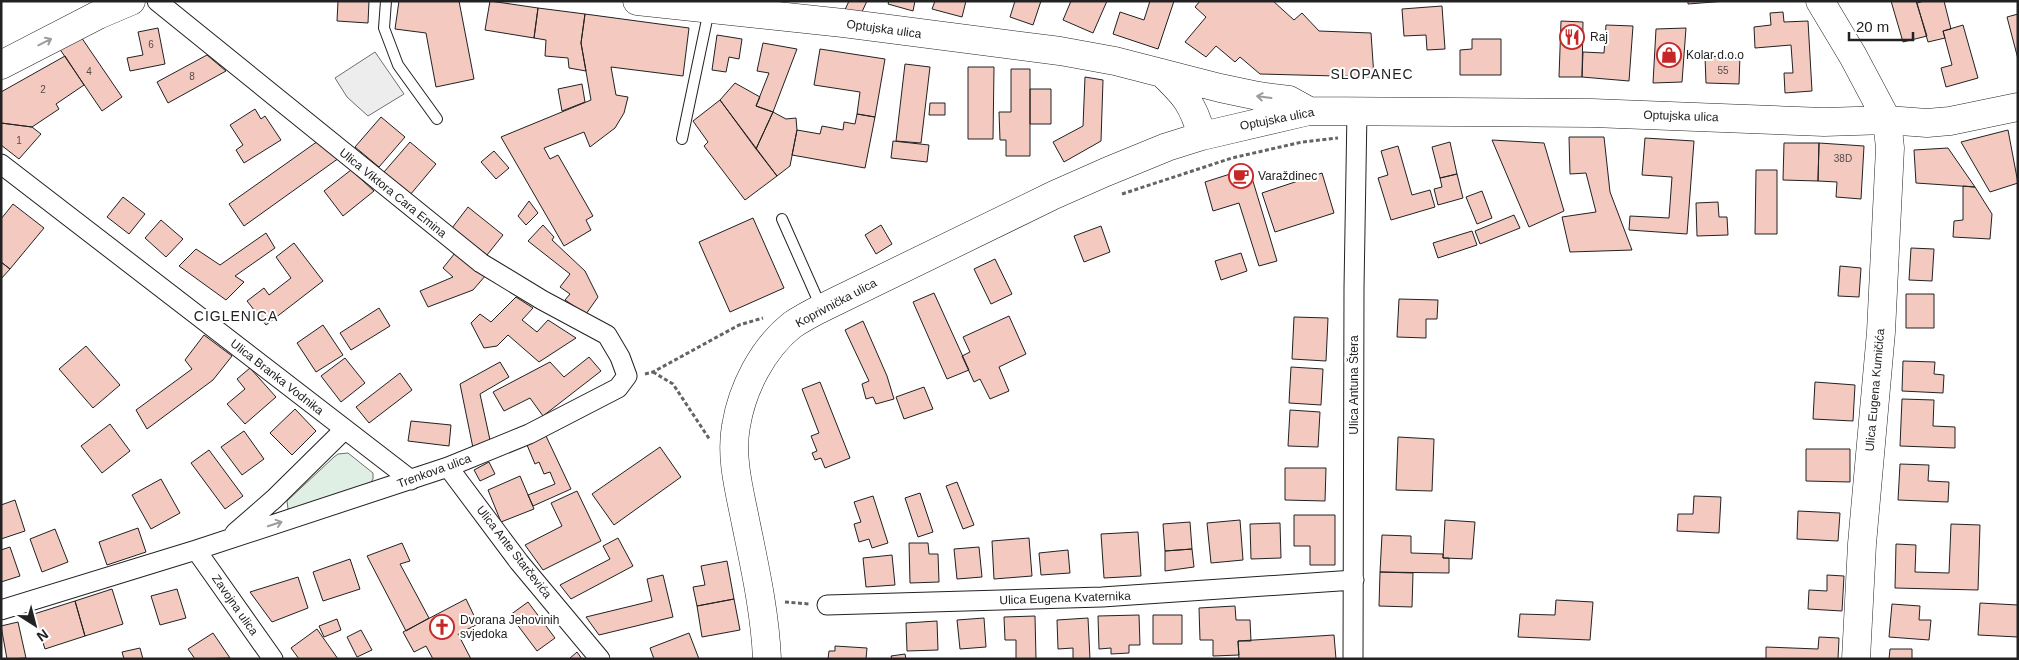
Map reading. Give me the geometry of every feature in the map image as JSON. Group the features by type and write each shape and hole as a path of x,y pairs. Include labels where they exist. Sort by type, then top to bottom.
{"main road":[{"path":"1,64 98,15 131,1"},
{"name":"Optujska ulica","path":"637,1 843,23 1060,51 1160,72 1220,88 1289,100 1310,111"},
{"path":"1820,1 1853,56 1887,120"},
{"path":"1160,72 1185,96 1194,110 1202,136"},
{"name":"Optujska ulica","path":"1202,136 1310,111 1592,113 1824,122 1887,120 1927,123 1950,121 2018,107"},
{"name":"Ulica Eugena Kumičića","path":"1856,659 1862,544 1880,332 1887,212 1890,155 1887,120"},
{"name":"Koprivnička ulica","path":"767,659 761,603 736,468 736,427 750,381 762,359 792,326 822,308 1054,195 1167,147 1202,136"}],"street":[{"name":"Ulica Viktora Cara Emina","path":"158,1 481,263 542,300 607,335 620,357 627,376"},
{"name":"Ulica Antuna Štera","path":"1353,659 1354,288 1357,111"},
{"name":"Ulica Branka Vodnika","path":"1,164 411,480"},
{"name":"Trenkova ulica","path":"1,610 196,550 448,467 529,434 618,388 627,376"},
{"name":"Trenkova ulica","path":"228,539 274,499 345,429"},
{"name":"Ulica Ante Starčevića","path":"448,467 519,562 600,659"},
{"name":"Zavojna ulica","path":"196,550 273,659"},
{"name":"Ulica Eugena Kvaternika","path":"827,605 1102,597 1354,580"}],"lane":[{"path":"386,1 384,28 398,65 437,119"},
{"path":"682,139 709,9"},
{"path":"782,220 822,308"}],"path":[{"path":"627,376 653,372 739,325 765,317 792,326"},
{"path":"653,372 673,384 712,443 736,468"},
{"path":"784,602 827,605"}],"green space":[{"path":"348,453 373,473 373,479 370,484 293,511 288,509 287,501 334,457 338,454"}],"shaded area":[{"path":"375,52 404,94 368,116 347,97 335,78"}],"building":[{"path":"338,1 369,1 368,23 337,21"},
{"path":"399,1 459,1 474,79 436,87 426,33 395,29"},
{"path":"490,1 538,8 534,38 485,30"},
{"path":"849,1 867,1 861,14 843,14"},
{"path":"889,1 915,1 913,11 888,4"},
{"path":"935,1 966,1 962,17 932,9"},
{"path":"1015,1 1041,1 1033,25 1010,17"},
{"path":"1071,1 1107,1 1093,33 1063,20"},
{"path":"1150,1 1174,1 1158,49 1113,34 1120,12 1144,20"},
{"path":"1200,1 1273,1 1294,20 1302,13 1319,31 1371,33 1374,77 1260,74 1240,57 1235,62 1216,46 1206,57 1185,42 1206,17 1195,7"},
{"path":"1688,1 1726,1 1688,4"},
{"path":"1891,1 1916,1 1927,36 1903,42"},
{"path":"1944,1 1951,29 1943,31 1945,38 1928,42 1917,3"},
{"path":"1442,6 1445,49 1427,50 1426,35 1404,36 1402,9"},
{"path":"538,8 585,14 581,43 586,71 569,68 568,58 545,56 546,40 534,38"},
{"path":"1783,12 1784,22 1808,21 1812,91 1785,93 1784,73 1793,73 1791,45 1755,48 1754,27 1771,25 1770,13"},
{"path":"585,14 689,28 683,76 611,67 616,95 628,97 624,113 615,128 590,147 584,132 544,148 550,159 558,155 593,216 586,220 591,230 564,246 501,137 591,100 581,43"},
{"path":"2018,14 2018,59 2007,17"},
{"name":"Raj","path":"1561,21 1583,22 1582,77 1559,77"},
{"path":"1606,25 1633,26 1629,81 1582,77 1583,52 1604,53"},
{"path":"1963,25 1978,78 1946,87 1941,68 1952,65 1943,31"},
{"path":"158,28 165,64 130,71 127,58 143,55 138,32"},
{"name":"Kolar d.o.o","path":"1686,28 1682,82 1653,83 1656,29"},
{"path":"79,34 122,97 102,111 59,48"},
{"path":"717,35 742,39 739,59 729,57 726,72 712,70"},
{"path":"1472,39 1501,39 1501,75 1460,75 1460,50 1472,49"},
{"path":"763,43 797,49 773,112 756,106 769,73 757,71"},
{"path":"820,49 885,59 875,117 857,114 860,92 814,85"},
{"path":"207,55 226,71 168,103 157,82"},
{"path":"1740,55 1739,84 1706,83 1705,57"},
{"path":"65,56 84,85 56,104 59,109 32,127 1,123 1,92"},
{"path":"905,64 930,67 921,143 896,141"},
{"path":"968,67 994,67 993,139 968,139"},
{"path":"1011,69 1030,69 1030,156 1006,156 1006,140 1000,140 999,112 1011,112"},
{"path":"1085,77 1103,80 1101,141 1064,162 1053,142 1083,126"},
{"path":"735,83 760,97 756,106 773,112 756,149 720,100"},
{"path":"582,84 585,102 562,111 558,89"},
{"path":"1030,89 1051,89 1051,124 1030,124"},
{"path":"720,100 777,176 745,200 704,146 708,142 693,121"},
{"path":"930,103 945,103 945,115 929,115"},
{"path":"255,109 261,119 265,116 281,140 244,163 236,150 243,145 230,125"},
{"path":"773,112 786,119 796,118 797,130 790,166 777,176 756,149"},
{"path":"857,114 875,117 865,168 792,155 797,130 820,134 822,126 843,130 844,122 855,124"},
{"path":"381,117 405,137 379,167 355,147"},
{"path":"1,123 32,127 41,134 19,159 1,145"},
{"path":"2008,130 2018,183 1990,192 1961,142"},
{"path":"1569,137 1604,137 1610,192 1632,250 1570,252 1562,217 1596,212 1586,173 1570,174"},
{"path":"1645,138 1694,141 1687,234 1629,230 1630,216 1669,218 1672,177 1642,175"},
{"path":"1492,140 1544,143 1564,211 1529,227"},
{"path":"318,141 339,158 244,226 229,204"},
{"path":"893,141 929,145 927,162 891,158"},
{"path":"410,142 436,164 410,195 384,172"},
{"path":"1450,142 1457,174 1440,178 1432,147"},
{"path":"1784,143 1819,143 1818,181 1783,180"},
{"path":"1819,143 1864,146 1861,199 1836,197 1837,182 1818,181"},
{"path":"1398,146 1412,195 1430,190 1435,207 1391,220 1378,178 1388,175 1381,151"},
{"path":"1948,148 1975,187 1916,183 1914,150"},
{"path":"494,151 509,168 496,179 481,162"},
{"path":"1249,168 1277,261 1259,266 1239,203 1213,211 1205,182"},
{"path":"351,170 374,191 343,216 324,191"},
{"path":"1756,170 1777,170 1777,234 1755,234"},
{"path":"1322,173 1334,213 1275,232 1262,193"},
{"path":"1457,174 1463,198 1438,205 1434,189 1442,187 1440,178"},
{"path":"1963,186 1975,187 1992,214 1990,239 1953,237 1954,221 1963,220"},
{"path":"1482,191 1492,218 1477,224 1466,197"},
{"path":"123,197 145,214 129,234 107,217"},
{"path":"529,201 538,213 526,225 518,216"},
{"path":"1718,202 1719,217 1727,217 1728,235 1697,236 1696,203"},
{"path":"13,204 44,228 10,269 1,262 1,219"},
{"path":"468,207 503,235 487,255 452,228"},
{"path":"1514,215 1520,228 1480,244 1475,231"},
{"path":"753,218 784,288 730,312 699,242"},
{"path":"161,220 183,239 166,257 145,238"},
{"path":"543,225 554,237 552,240 585,271 598,297 586,314 565,300 570,294 560,287 570,274 528,241"},
{"path":"881,225 892,244 876,254 865,235"},
{"path":"1101,226 1110,252 1084,262 1074,236"},
{"path":"1472,231 1477,245 1438,258 1433,243"},
{"path":"266,233 275,248 235,276 244,282 226,300 179,266 196,249 220,265"},
{"path":"294,243 323,281 266,325 247,301 264,288 269,295 291,278 276,257"},
{"path":"1911,248 1934,249 1932,281 1909,280"},
{"path":"455,253 486,275 473,290 428,307 420,291 453,277 443,268"},
{"path":"1241,253 1247,271 1221,280 1215,261"},
{"path":"995,259 1012,294 991,304 974,269"},
{"path":"1,262 10,269 1,279"},
{"path":"1840,266 1861,268 1859,297 1838,296"},
{"path":"934,293 969,370 947,379 913,302"},
{"path":"1906,294 1934,294 1934,328 1906,328"},
{"path":"516,297 533,308 522,320 537,332 548,320 576,338 539,362 508,335 497,346 484,348 471,323 480,314 491,322"},
{"path":"1399,299 1438,300 1437,319 1426,319 1426,338 1397,337"},
{"path":"379,308 390,326 351,350 340,333"},
{"path":"1009,316 1026,354 999,367 1009,391 990,399 980,379 974,382 962,356 970,352 963,337"},
{"path":"1294,317 1328,318 1326,361 1292,359"},
{"path":"863,321 887,376 894,399 876,404 873,397 866,399 862,384 869,381 845,330"},
{"path":"323,325 343,355 316,372 297,343"},
{"path":"204,335 232,356 213,380 147,429 136,410 192,369 185,360"},
{"path":"86,346 120,385 93,408 59,369"},
{"path":"589,357 601,371 543,416 530,398 504,411 493,392 550,362 564,377"},
{"path":"345,358 365,383 341,402 321,376"},
{"path":"1903,361 1935,362 1934,374 1944,375 1943,393 1902,391"},
{"path":"500,362 509,377 480,394 490,440 473,448 460,384"},
{"path":"1291,367 1323,369 1321,405 1289,403"},
{"path":"250,368 276,397 245,424 227,404 245,389 237,379"},
{"path":"400,373 412,390 369,423 356,407"},
{"path":"820,382 850,458 825,468 821,458 815,460 812,453 817,451 811,436 819,433 802,389"},
{"path":"1815,382 1855,385 1853,421 1813,419"},
{"path":"924,387 933,409 904,419 896,397"},
{"path":"1902,399 1934,400 1933,426 1955,427 1955,448 1900,446"},
{"path":"295,409 316,431 292,455 270,433"},
{"path":"1290,410 1320,412 1318,447 1288,446"},
{"path":"411,421 451,425 449,446 408,441"},
{"path":"110,424 130,451 102,473 81,446"},
{"path":"244,431 264,459 242,475 221,447"},
{"path":"546,436 571,489 533,506 528,495 555,484 550,472 544,474 539,462 535,464 527,445"},
{"path":"1398,437 1434,439 1432,491 1396,490"},
{"path":"660,447 681,477 614,525 592,494"},
{"path":"1806,449 1850,449 1850,482 1806,481"},
{"path":"209,450 243,496 225,509 191,463"},
{"path":"489,462 495,474 480,481 474,470"},
{"path":"1900,464 1929,465 1928,481 1949,482 1948,502 1898,500"},
{"path":"1285,468 1326,468 1325,501 1285,500"},
{"path":"520,476 534,509 501,522 488,490"},
{"path":"161,479 180,513 151,529 132,495"},
{"path":"957,482 974,525 963,529 946,486"},
{"path":"577,491 601,541 543,570 525,545 562,526 551,503"},
{"path":"920,493 933,532 918,537 905,498"},
{"path":"873,496 888,543 872,548 869,539 859,542 854,524 861,522 854,502"},
{"path":"1694,496 1721,497 1719,533 1677,531 1678,514 1693,514"},
{"path":"15,500 25,531 1,539 1,505"},
{"path":"1798,511 1840,513 1838,541 1797,539"},
{"path":"1294,515 1335,515 1335,565 1310,565 1310,546 1294,546"},
{"path":"1240,520 1243,560 1211,563 1207,523"},
{"path":"1445,520 1475,522 1472,559 1443,558"},
{"path":"1190,522 1192,549 1165,551 1163,524"},
{"path":"1280,523 1281,558 1251,559 1250,524"},
{"path":"1951,524 1980,525 1978,590 1895,588 1896,544 1916,545 1915,572 1949,573"},
{"path":"138,528 146,552 107,565 99,542"},
{"path":"55,529 68,562 42,572 30,539"},
{"path":"1138,532 1141,576 1104,578 1101,534"},
{"path":"1382,535 1411,536 1411,553 1443,554 1443,558 1449,558 1449,573 1380,572"},
{"path":"618,538 633,566 571,599 560,585 610,559 603,546"},
{"path":"1029,538 1032,576 994,579 992,541"},
{"path":"402,543 410,561 400,564 429,618 406,631 367,556"},
{"path":"909,543 928,543 929,554 938,554 939,582 910,583"},
{"path":"10,547 20,576 1,582 1,550"},
{"path":"979,547 982,577 957,579 954,549"},
{"path":"1192,549 1194,567 1165,571 1165,551"},
{"path":"1068,550 1070,573 1041,575 1039,553"},
{"path":"892,555 895,585 866,587 863,558"},
{"path":"350,559 360,589 323,601 313,572"},
{"path":"727,561 734,599 697,606 693,587 705,585 701,566"},
{"path":"1380,572 1413,573 1412,607 1379,606"},
{"path":"663,575 673,617 599,635 586,617 652,601 647,579"},
{"path":"1827,575 1844,576 1842,611 1808,609 1809,590 1827,591"},
{"path":"298,577 308,608 272,622 250,592"},
{"path":"112,589 123,624 85,636 75,601"},
{"path":"177,589 186,618 160,625 151,596"},
{"name":"Dvorana Jehovinih svjedoka","path":"466,599 478,624 458,634 471,659 433,659 426,646 414,652 403,632"},
{"path":"734,599 740,630 702,637 697,606"},
{"path":"1556,600 1593,602 1590,640 1518,637 1520,614 1555,615"},
{"path":"75,601 85,636 45,649 34,614"},
{"path":"528,602 555,638 537,651 510,615"},
{"path":"1980,603 2018,605 2018,637 1978,635"},
{"path":"1892,604 1920,606 1919,620 1931,620 1929,640 1889,637"},
{"path":"1235,606 1236,620 1250,620 1251,641 1238,641 1239,655 1213,656 1213,640 1200,640 1199,608"},
{"path":"1139,615 1140,645 1129,645 1129,653 1111,654 1111,648 1099,649 1098,616"},
{"path":"1153,615 1182,615 1182,644 1153,644"},
{"path":"1035,616 1036,659 1016,659 1016,640 1005,640 1004,617"},
{"path":"984,618 986,647 960,649 957,620"},
{"path":"1088,618 1090,659 1073,659 1073,648 1058,649 1057,620"},
{"path":"337,619 341,630 324,637 319,626"},
{"path":"937,621 938,650 907,651 906,623"},
{"path":"18,622 26,658 7,659 1,626"},
{"path":"317,629 338,659 299,659 291,648"},
{"path":"361,630 372,650 357,657 347,637"},
{"path":"213,633 230,658 195,659 188,649"},
{"path":"689,633 699,659 654,659 650,648"},
{"path":"1334,635 1336,659 1239,659 1238,641"},
{"path":"1819,637 1839,638 1838,659 1766,659 1766,647 1818,649"},
{"path":"835,646 867,648 866,659 828,659 829,651 835,651"},
{"path":"140,648 143,659 124,659 122,652"},
{"path":"1890,649 1912,649 1912,659 1889,659"},
{"path":"577,652 582,659 569,659"},
{"path":"905,654 906,659 892,659 891,656"}],"place":[{"name":"Raj","path":"1572,37"},
{"name":"Kolar d.o.o","path":"1669,55"},
{"name":"Varaždinec","path":"1241,176"},
{"name":"Dvorana Jehovinih svjedoka","path":"442,627"}],"district":[{"name":"SLOPANEC","path":"1372,74"},
{"name":"CIGLENICA","path":"236,316"}]}
